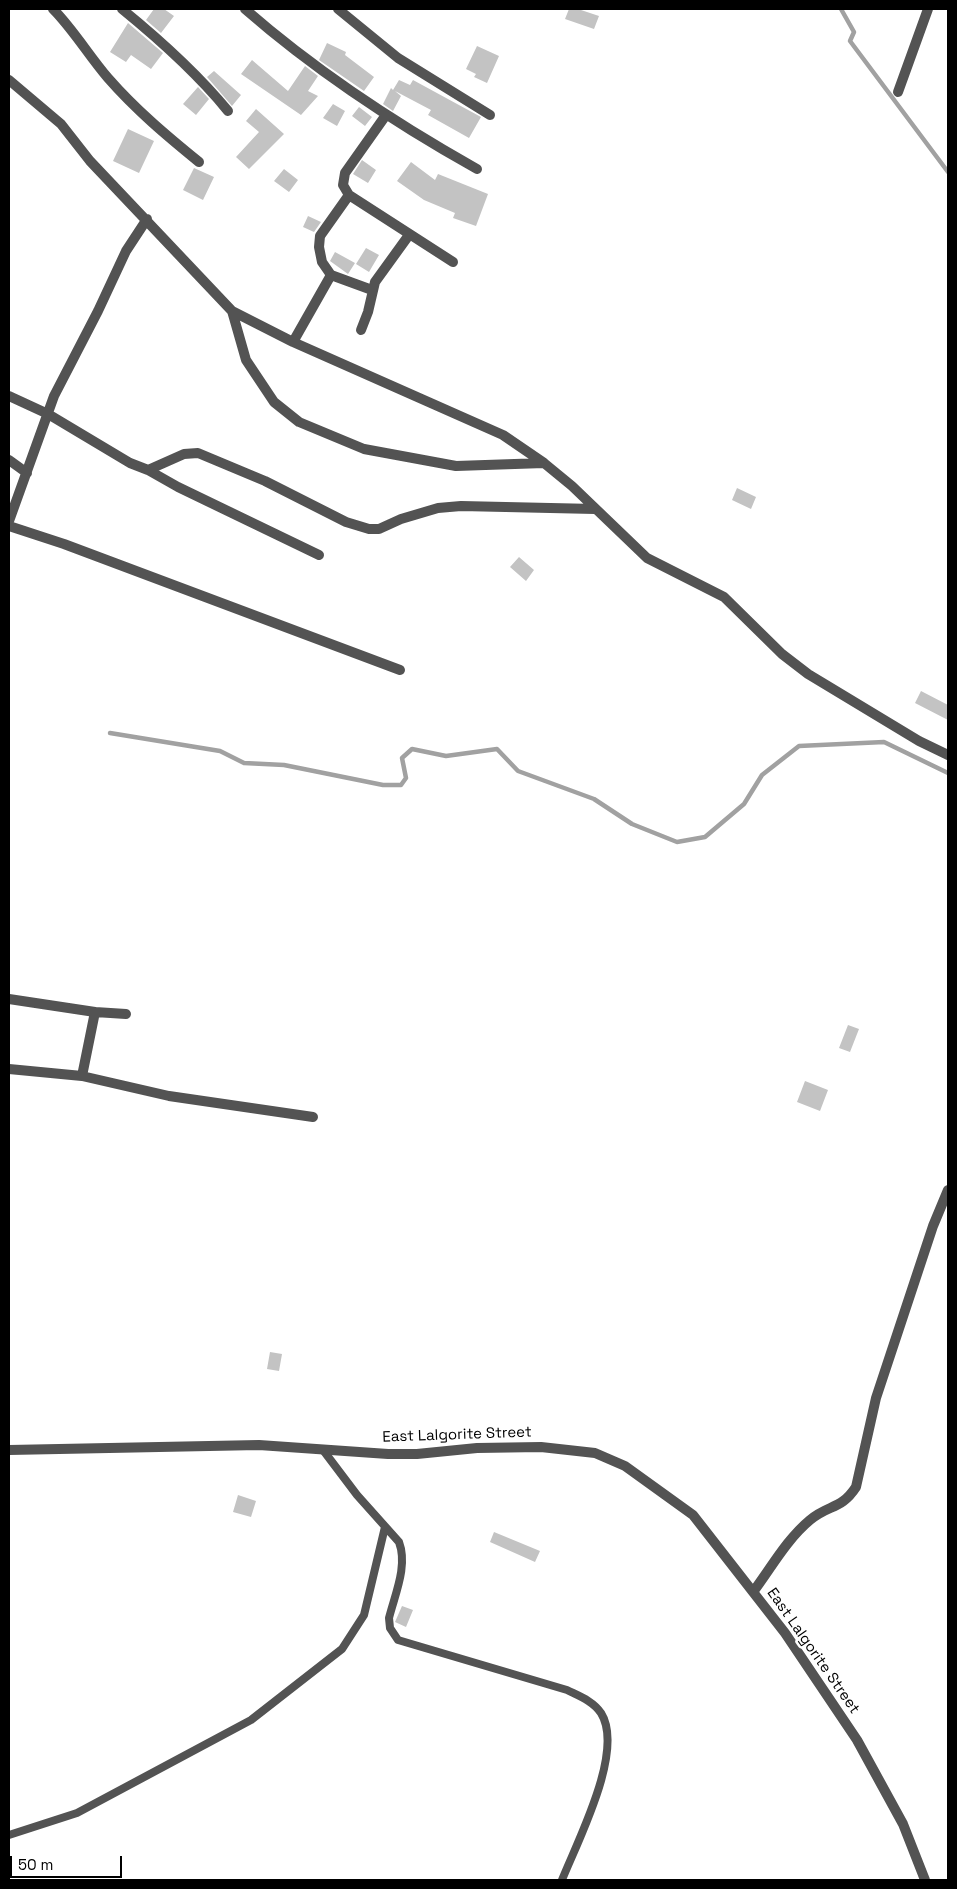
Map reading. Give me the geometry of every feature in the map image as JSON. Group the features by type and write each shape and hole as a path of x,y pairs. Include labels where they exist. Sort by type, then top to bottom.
{"street":[{"path":"53,9 83,48 130,102 153,124 199,162"},
{"path":"122,9 159,39 211,90 228,111"},
{"path":"245,9 277,37 386,115 413,133 477,169"},
{"path":"338,9 398,58 490,115"},
{"path":"898,92 928,9"},
{"path":"9,80 61,124 90,161 147,218 232,311 293,342 503,435 544,463 647,558 724,597 782,654 808,674 920,741 948,754"},
{"path":"386,115 345,173 343,185 349,195 453,262"},
{"path":"349,195 320,236 319,247 322,262 331,275 372,290"},
{"path":"9,521 54,396 98,311 126,250 147,218"},
{"path":"361,330 368,312 375,282 409,235"},
{"path":"293,342 331,275"},
{"path":"232,311 246,360 274,402 299,422 364,448 395,456 456,466 544,463"},
{"path":"9,396 48,414 113,454 319,555"},
{"path":"148,470 184,454 198,453 266,481 346,522 369,529 379,529 401,519 429,510 461,506 595,509"},
{"path":"9,460 27,473"},
{"path":"9,526 64,544 400,670"},
{"path":"9,999 95,1012 126,1014"},
{"path":"82,1076 95,1012"},
{"path":"9,1069 82,1076 169,1096 313,1118"},
{"path":"753,1592 798,1531 812,1518 848,1500 856,1487 876,1398 933,1226 948,1190"},
{"name":"East Lalgorite Street","path":"9,1450 258,1445 417,1454 476,1448 541,1447 595,1453 625,1466 693,1516 796,1649 857,1740 903,1824 925,1880"}],"lane":[{"path":"323,1450 398,1542 402,1552 403,1563 389,1618 390,1628 398,1640 567,1690 590,1702 601,1714 607,1730 609,1744 606,1765 562,1880"},
{"path":"9,1835 77,1813 251,1720 342,1649 350,1640 364,1615 374,1582 385,1526"}],"building":[{"path":"154,9 164,9 174,16 161,33 146,20"},
{"path":"569,9 578,9 599,16 594,29 565,19"},
{"path":"128,23 163,53 151,69 131,55 126,62 110,52"},
{"path":"327,43 346,52 345,55 374,77 364,91 319,60"},
{"path":"477,46 499,56 487,83 474,77 476,74 466,69"},
{"path":"252,60 288,91 305,66 318,76 308,91 318,96 301,115 241,74"},
{"path":"214,71 241,95 232,106 207,77"},
{"path":"399,80 410,85 413,80 481,117 469,138 428,115 431,110 395,91 401,96 393,111 383,104 391,88 393,90"},
{"path":"198,87 209,99 196,115 183,104"},
{"path":"333,104 345,111 337,126 323,118"},
{"path":"359,107 372,117 365,126 352,116"},
{"path":"256,109 284,134 249,169 236,157 259,132 246,121"},
{"path":"128,129 154,141 139,173 113,161"},
{"path":"362,160 376,170 368,183 353,174"},
{"path":"411,162 435,180 438,174 488,194 476,226 453,218 455,213 424,200 397,181"},
{"path":"194,168 214,177 203,200 183,190"},
{"path":"284,169 298,180 289,192 274,181"},
{"path":"308,216 321,222 314,232 303,227"},
{"path":"366,248 379,255 369,272 356,264"},
{"path":"335,252 355,263 348,274 330,261"},
{"path":"737,488 756,497 751,509 732,500"},
{"path":"519,557 534,570 526,581 510,567"},
{"path":"921,691 948,705 948,720 915,703"},
{"path":"848,1025 859,1029 850,1052 839,1048"},
{"path":"805,1081 828,1090 820,1111 797,1102"},
{"path":"270,1352 282,1354 279,1371 267,1369"},
{"path":"238,1495 256,1501 251,1517 233,1512"},
{"path":"494,1532 540,1551 535,1562 490,1542"},
{"path":"402,1606 413,1610 406,1627 395,1622"}],"waterway":[{"path":"841,9 854,32 850,41 948,172"},
{"path":"110,733 220,751 244,763 284,765 383,785 401,785 406,778 402,758 412,749 446,756 497,749 518,771 594,799 632,824 677,842 705,837 744,804 762,775 799,746 884,742 948,773"}]}
